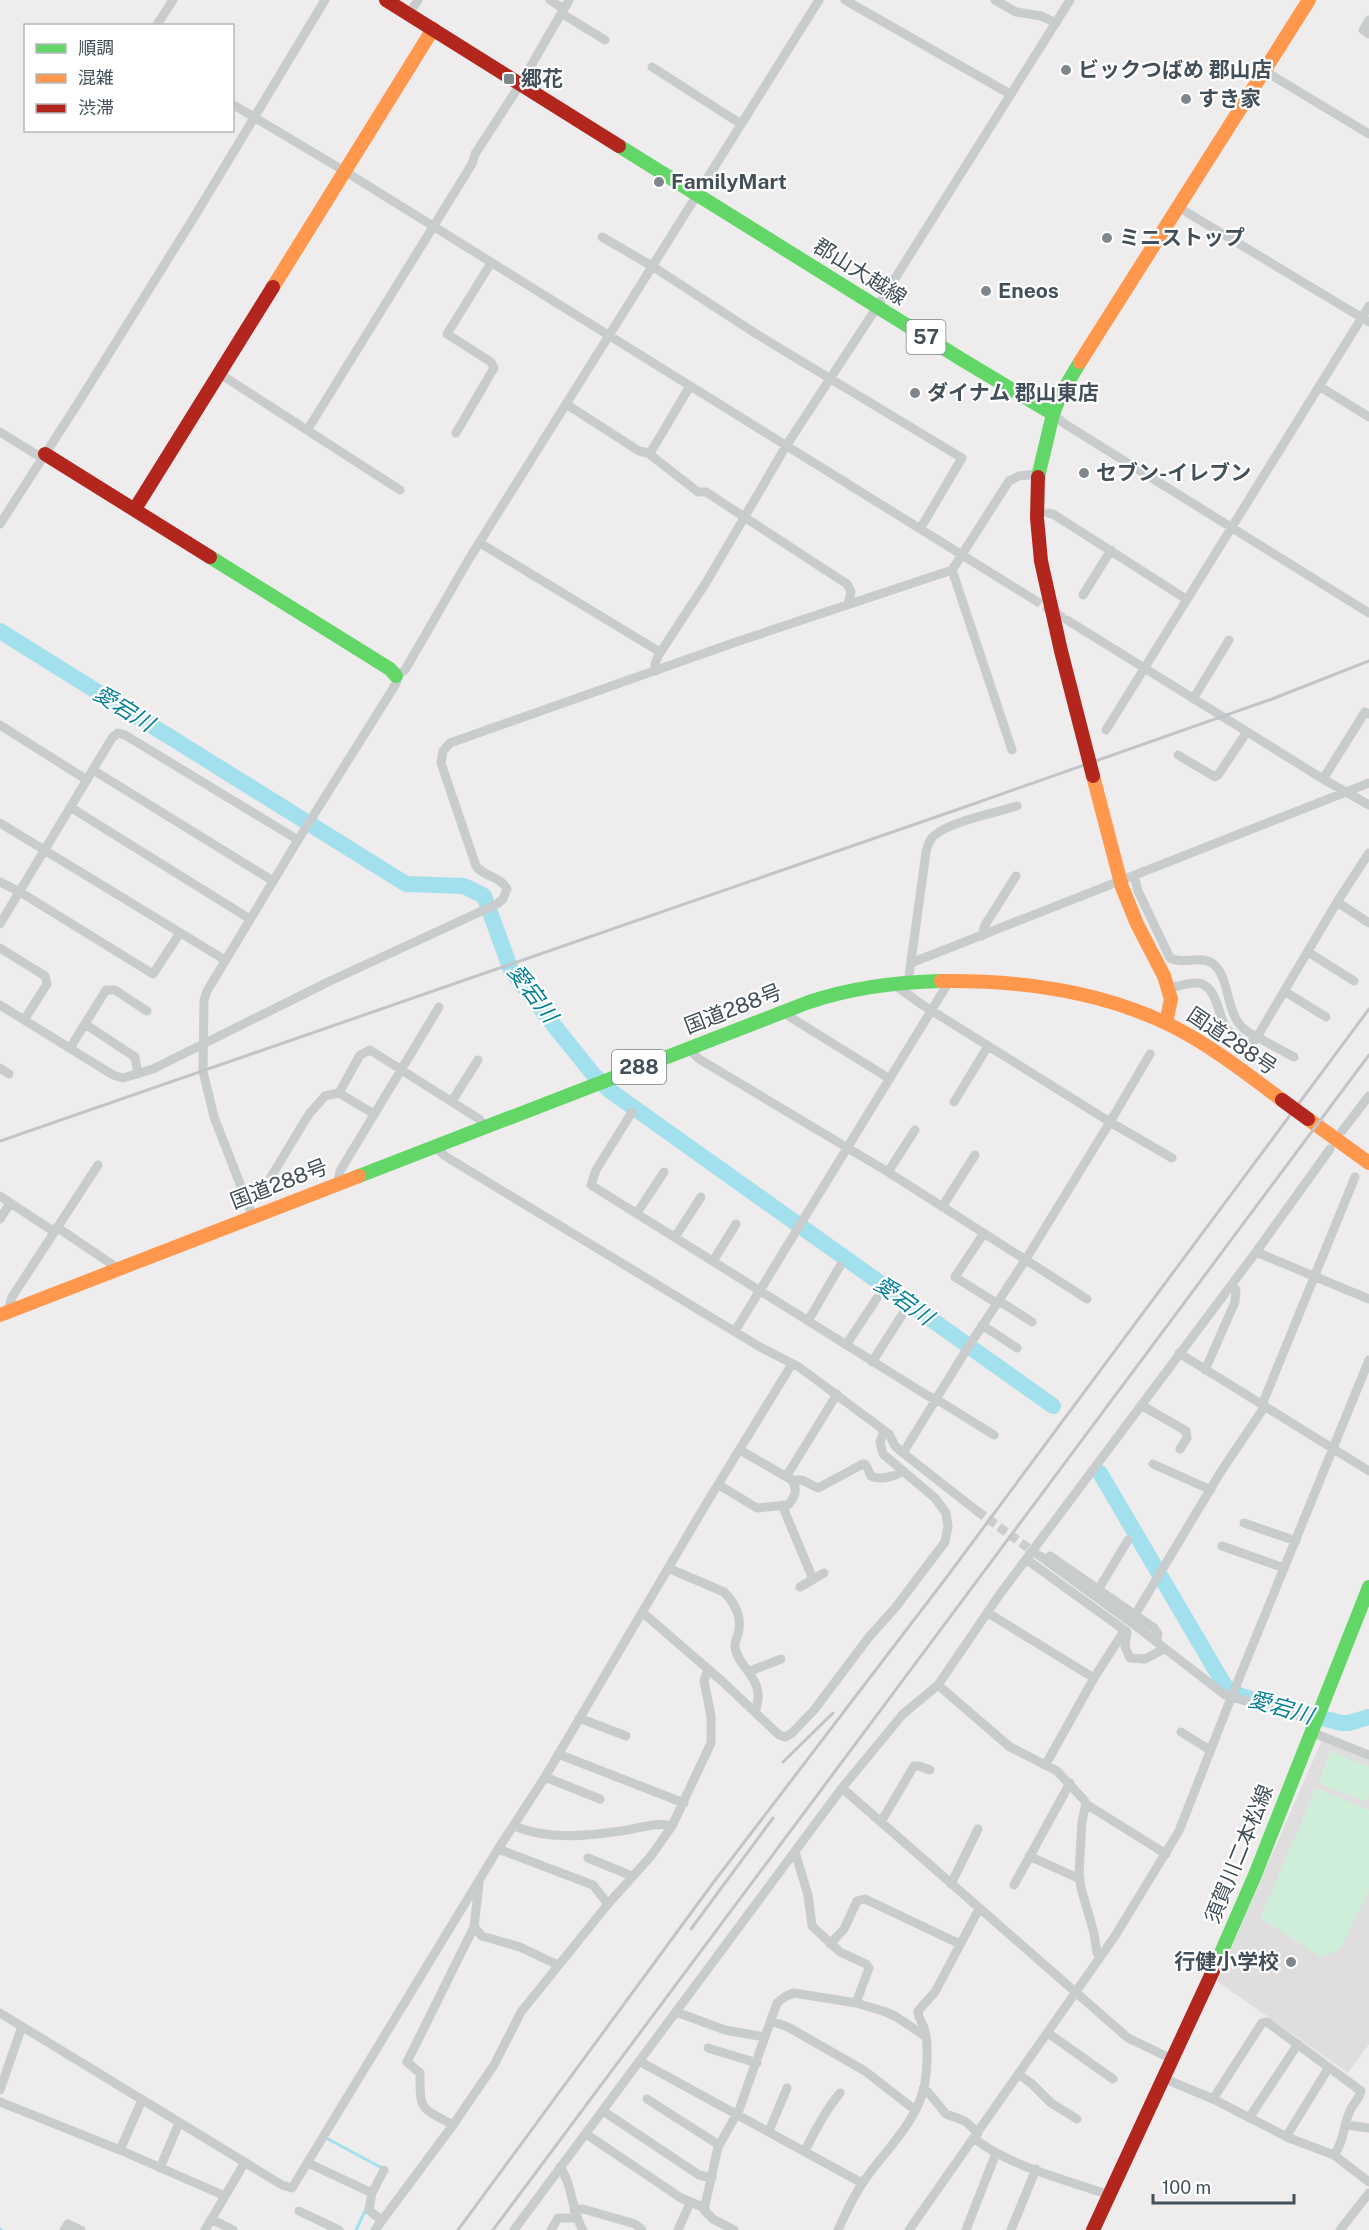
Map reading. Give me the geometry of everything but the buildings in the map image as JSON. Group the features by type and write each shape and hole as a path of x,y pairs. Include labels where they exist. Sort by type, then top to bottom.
{"main road":[{"name":"郡山大越線","path":"386,0 877,307 1053,414"},
{"path":"1166,1023 1172,999 1167,982 1137,924 1122,887 1041,561 1037,518 1038,476 1053,414 1061,394 1309,0"},
{"path":"135,509 433,29"},
{"path":"45,454 390,669 396,676"},
{"name":"国道288号","path":"4,1314 785,1011 849,991 908,982 950,980 1016,983 1093,997 1166,1023 1214,1050 1369,1163"},
{"name":"須賀川二本松線","path":"1093,2230 1246,1895 1313,1726 1366,1608 1369,1587"}],"street":[{"path":"157,24 173,0"},
{"path":"0,524 196,214 324,0"},
{"path":"409,14 418,0"},
{"path":"550,0 565,7 605,40"},
{"path":"253,1217 214,1117 203,1071 206,995 298,840 394,687 397,681 396,676 405,670 480,543 609,334 819,0"},
{"path":"845,0 1010,94"},
{"path":"995,0 1016,12 1041,16 1056,22"},
{"path":"656,671 656,660 660,652 707,581 786,446 877,307 1070,0"},
{"path":"308,429 472,164 474,154 521,83 565,7"},
{"path":"1369,20 1363,30 1369,34"},
{"path":"652,67 741,124"},
{"path":"1263,70 1369,134"},
{"path":"234,105 609,334 1033,599"},
{"path":"1178,207 1365,320"},
{"path":"602,237 652,266 758,335 962,458 920,529"},
{"path":"456,434 494,368 491,362 447,334 491,262"},
{"path":"1106,730 1319,386 1365,320 1369,306"},
{"path":"220,374 400,490"},
{"path":"648,453 690,386"},
{"path":"1319,386 1369,417"},
{"path":"566,404 639,452 648,453 698,492 706,492 847,584 851,592 848,604"},
{"path":"1053,414 1369,613"},
{"path":"0,432 37,455 45,454"},
{"path":"0,1018 3,1007 123,1078 138,1074 204,1044 328,982 501,901 506,892 503,882 483,873 476,866 441,763 441,755 446,747 456,740 952,570 1009,481 1019,476 1038,476"},
{"path":"1048,513 1111,550 1186,599"},
{"path":"480,543 660,652"},
{"path":"1083,595 1111,550"},
{"path":"952,570 1012,750"},
{"path":"1067,620 1323,779 1369,804"},
{"path":"1193,699 1229,640"},
{"path":"1323,779 1368,710"},
{"path":"0,725 87,780"},
{"path":"1178,755 1215,777 1246,732"},
{"path":"0,924 112,738 121,733 298,840"},
{"path":"93,770 273,881"},
{"path":"911,963 1369,783"},
{"path":"908,982 926,852 930,840 936,833 950,827 1017,806"},
{"path":"70,807 250,919"},
{"path":"0,823 225,960"},
{"path":"1167,982 1204,984 1211,991 1221,1019 1228,1030 1246,1044 1253,1042 1337,902 1366,863 1369,853"},
{"path":"1134,875 1138,891 1170,958 1203,960 1213,964 1221,975 1236,1019 1243,1029 1294,1057"},
{"path":"982,936 985,925 1016,876"},
{"path":"0,882 153,974 180,933"},
{"path":"1337,902 1369,923"},
{"path":"0,948 45,976 47,984 24,1020"},
{"path":"1308,952 1354,981"},
{"path":"735,1331 950,980"},
{"path":"893,984 988,1046 1172,1158"},
{"path":"70,1048 106,990 115,990 147,1011"},
{"path":"1284,991 1326,1017"},
{"path":"337,1185 340,1171 439,1007"},
{"path":"785,1011 790,1017 890,1079"},
{"path":"85,1024 135,1057 138,1074"},
{"path":"954,1102 988,1046"},
{"path":"688,1048 699,1059 888,1172 1087,1299"},
{"path":"339,1093 360,1055 367,1050 374,1051 479,1119 486,1127"},
{"path":"903,1454 982,1325 1026,1259 1150,1054"},
{"path":"452,1101 478,1060"},
{"path":"0,1068 9,1074"},
{"path":"266,1185 309,1114 325,1096 339,1093 374,1114"},
{"path":"1342,1131 1369,1096"},
{"path":"632,1112 596,1170 591,1185 994,1435"},
{"path":"888,1172 915,1130"},
{"path":"436,1147 445,1156 511,1197 735,1331 799,1366 884,1431 903,1454 977,1511"},
{"path":"513,2230 842,1788 903,1714 938,1685 1026,1559 1256,1252 1330,1149"},
{"path":"942,1207 975,1155"},
{"path":"4,1314 12,1298 98,1166"},
{"path":"637,1213 664,1172"},
{"path":"1046,1764 1094,1678 1126,1631 1264,1406 1313,1276 1355,1177"},
{"path":"0,1196 50,1229 61,1230 119,1269"},
{"path":"675,1237 701,1197"},
{"path":"0,1219 10,1203"},
{"path":"713,1261 736,1224"},
{"path":"984,1233 955,1277 1032,1322"},
{"path":"1256,1252 1369,1299"},
{"path":"808,1321 840,1266"},
{"path":"1206,1370 1235,1302 1236,1290 1232,1284"},
{"path":"846,1345 877,1298"},
{"path":"873,1362 904,1312"},
{"path":"982,1325 1017,1348"},
{"path":"1179,1353 1369,1471"},
{"path":"909,2230 1100,1957 1179,1831 1369,1360"},
{"path":"0,2013 179,2123 288,2188 292,2188 498,1849 545,1777 792,1364"},
{"path":"789,1479 837,1394"},
{"path":"1141,1405 1186,1431 1187,1438 1180,1449"},
{"path":"642,1612 782,1737 792,1733 814,1710 945,1542 948,1526 946,1513 935,1498 880,1449 879,1442 884,1431"},
{"path":"740,1450 789,1479 802,1480 818,1488 862,1464 866,1465 871,1476 876,1479 904,1471"},
{"path":"1153,1464 1211,1490"},
{"path":"719,1485 757,1508 788,1505 796,1492 789,1479"},
{"path":"782,1505 813,1579"},
{"path":"1244,1523 1296,1541"},
{"path":"1098,1590 1128,1540"},
{"path":"1036,1546 1098,1590 1164,1649 1213,1687 1231,1698 1313,1726 1369,1755"},
{"path":"1222,1546 1284,1568"},
{"path":"1040,1556 1133,1619"},
{"path":"1026,1559 1126,1631"},
{"path":"668,1568 724,1592 730,1598 740,1619 735,1648 740,1659 750,1671 758,1696 755,1711"},
{"path":"800,1587 824,1573"},
{"path":"988,1613 1094,1678"},
{"path":"1126,1631 1125,1647 1130,1659 1145,1659 1164,1649"},
{"path":"750,1671 781,1659"},
{"path":"375,2230 453,2125 494,2065 521,2013 608,1904 656,1849 672,1826 711,1743 711,1716 704,1681 708,1669"},
{"path":"938,1685 1016,1752 1046,1764 1070,1783 1086,1804 1166,1854"},
{"path":"579,1718 626,1736"},
{"path":"1181,1732 1210,1750"},
{"path":"558,1754 684,1803"},
{"path":"881,1822 914,1766 930,1770"},
{"path":"545,1777 600,1798"},
{"path":"1014,1885 1070,1783"},
{"path":"842,1788 1128,2038 1172,2060"},
{"path":"1086,1804 1082,1821 1080,1879 1082,1896 1100,1957"},
{"path":"514,1826 541,1834 580,1836 655,1825 672,1826"},
{"path":"951,1884 978,1829"},
{"path":"498,1849 593,1885 608,1904"},
{"path":"795,1852 808,1895 812,1926 840,1952 866,1964 869,1968 856,2003"},
{"path":"1029,1856 1080,1879"},
{"path":"588,1858 632,1876"},
{"path":"453,2125 424,2108 420,2101 420,2073 407,2062 474,1928 480,1882"},
{"path":"830,1944 844,1929 857,1902 865,1899 960,1944"},
{"path":"838,2230 848,2206 862,2183 898,2138 915,2110 923,2089 927,2051 924,2027 918,2018 918,2011 935,1992 979,1909"},
{"path":"474,1928 482,1936 520,1947 558,1965"},
{"path":"734,2230 713,2219 706,2213 705,2208 718,2145 736,2114 757,2063 777,2003 790,1994 856,2003 895,2016 925,2037"},
{"path":"676,2012 725,2030 765,2037"},
{"path":"771,2021 788,2027 865,2071 915,2110"},
{"path":"1213,2099 1262,2023 1267,2022 1361,2091 1350,2110 1340,2146 1334,2155"},
{"path":"0,2090 20,2032"},
{"path":"1048,2033 1113,2079"},
{"path":"1249,2118 1298,2044"},
{"path":"708,2048 757,2063"},
{"path":"639,2061 862,2183"},
{"path":"1286,2137 1329,2067"},
{"path":"1018,2074 1051,2103 1077,2119"},
{"path":"1163,2078 1213,2099 1286,2137 1334,2155 1369,2182"},
{"path":"769,2131 787,2088"},
{"path":"923,2089 946,2114 965,2121 976,2136 996,2153 1109,2195"},
{"path":"805,2151 830,2103 840,2093"},
{"path":"646,2099 718,2145"},
{"path":"120,2151 142,2100"},
{"path":"0,2102 225,2196"},
{"path":"603,2111 699,2175 712,2178"},
{"path":"160,2168 179,2123"},
{"path":"1346,2126 1369,2128"},
{"path":"585,2134 690,2203 705,2208"},
{"path":"966,2230 996,2153"},
{"path":"205,2230 246,2162"},
{"path":"308,2163 372,2193"},
{"path":"560,2167 583,2230"},
{"path":"1011,2230 1036,2169"},
{"path":"382,2222 369,2210 372,2193 384,2170"},
{"path":"1340,2230 1369,2193"},
{"path":"678,2230 690,2203"},
{"path":"551,2230 558,2218 576,2214 583,2209 635,2224 642,2230"},
{"path":"298,2211 339,2230"},
{"path":"211,2219 233,2230"},
{"path":"64,2230 68,2224 81,2230"}],"shaded area":[{"path":"1322,1740 1369,1759 1369,2044 1348,2073 1217,1981"}],"green space":[{"path":"1331,1751 1369,1767 1369,1794 1366,1802 1318,1783"},
{"path":"1316,1788 1369,1810 1369,1890 1340,1950 1321,1957 1260,1918"}],"waterway":[{"name":"愛宕川","path":"0,631 406,884 464,886 484,896 511,970 593,1074 609,1090 1053,1406"},
{"name":"愛宕川","path":"1100,1473 1225,1686 1249,1698"},
{"name":"愛宕川","path":"1274,1705 1341,1723 1369,1717"},
{"path":"328,2139 382,2168"},
{"path":"356,2230 366,2209"}],"tunnel":[{"path":"1033,599 1067,620"},
{"path":"977,1511 1038,1555"}],"railway":[{"path":"0,1141 959,809 1272,699 1369,661"},
{"path":"458,2230 713,1883 946,1578 1369,1009"},
{"path":"493,2230 1369,1055"},
{"path":"783,1762 833,1713"},
{"path":"691,1929 773,1818"}],"traffic: fast":[{"path":"619,146 1053,414 1061,394 1080,362"},
{"path":"1038,477 1053,414"},
{"path":"210,557 390,669 396,676"},
{"path":"359,1176 809,1002 874,987 941,981"},
{"path":"1213,1971 1255,1875 1369,1587"}],"traffic: slow":[{"path":"1080,362 1309,0"},
{"path":"273,287 433,29"},
{"path":"1093,776 1122,887 1137,924 1164,976"},
{"path":"1164,976 1171,999 1166,1023"},
{"path":"941,981 970,981 1057,989 1086,995 1141,1012 1168,1024 1227,1059 1282,1100"},
{"path":"1308,1119 1369,1163"},
{"path":"0,1315 359,1176"}],"traffic: jam":[{"path":"386,0 619,146"},
{"path":"135,509 273,287"},
{"path":"45,454 210,557"},
{"path":"1038,477 1037,518 1041,561 1093,776"},
{"path":"1282,1100 1308,1119"},
{"path":"1093,2230 1213,1971"}],"place":[{"name":"ビックつばめ 郡山店","path":"1066,70"},
{"name":"郷花","path":"509,79"},
{"name":"すき家","path":"1186,99"},
{"name":"FamilyMart","path":"659,182"},
{"name":"ミニストップ","path":"1107,238"},
{"name":"Eneos","path":"986,291"},
{"name":"ダイナム 郡山東店","path":"915,393"},
{"name":"セブン-イレブン","path":"1084,473"},
{"name":"行健小学校","path":"1291,1962"}]}
